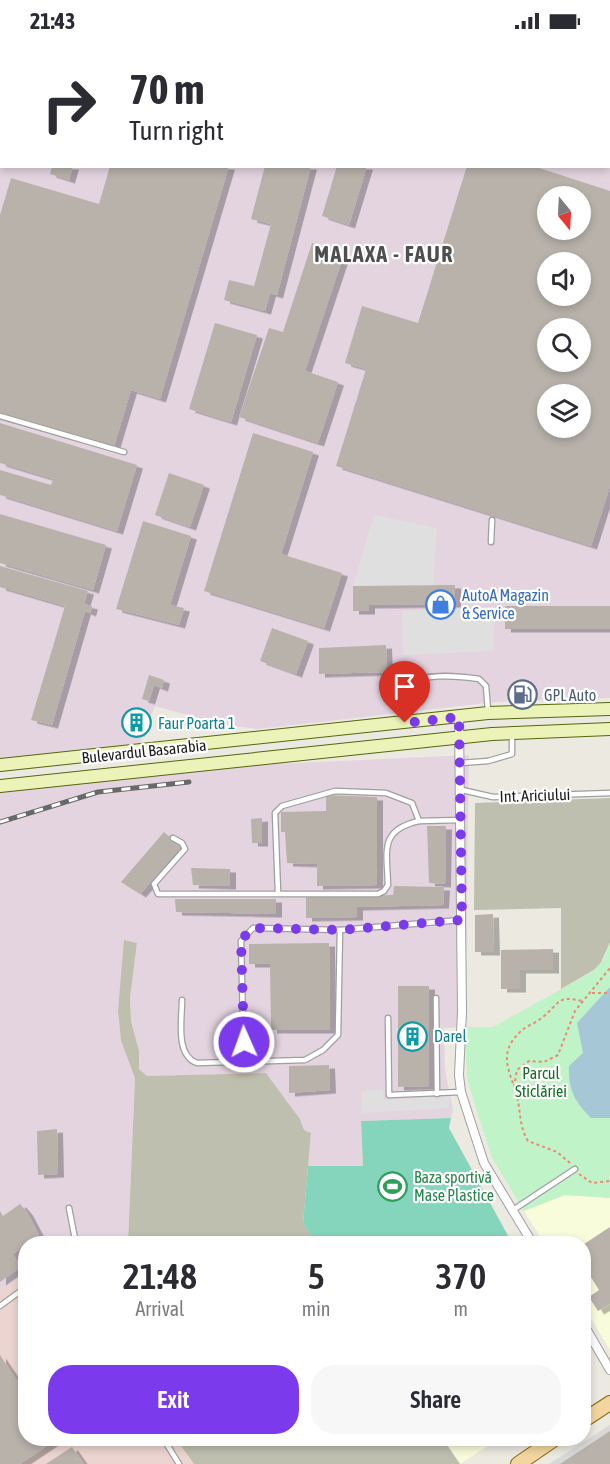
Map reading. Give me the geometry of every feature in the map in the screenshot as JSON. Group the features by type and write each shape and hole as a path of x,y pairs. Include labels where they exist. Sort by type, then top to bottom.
{"main road":[{"name":"Bulevardul Basarabia","path":"0,765 488,713 610,709"},
{"name":"Bulevardul Basarabia","path":"0,786 512,733 610,729"},
{"path":"591,1415 610,1403"},
{"path":"518,1464 533,1446"}],"street":[{"path":"459,717 462,790 462,1012 459,1075 461,1092 484,1163 528,1236"},
{"path":"591,1337 610,1370"}],"lane":[{"path":"0,416 124,452"},
{"path":"491,542 492,520"},
{"path":"405,723 404,688 409,682 420,680 479,679 486,686 488,713"},
{"path":"461,763 488,761 512,754 512,733"},
{"name":"Int. Ariciului","path":"462,790 494,797 610,793"},
{"path":"278,892 275,813 278,808 334,791 386,793 407,799 415,808 419,821"},
{"path":"173,838 182,843 185,849 154,884 158,894 278,892 378,894 388,885 387,842 395,830 403,825 419,821 461,820"},
{"path":"244,1062 241,940 253,928 340,930 462,920"},
{"path":"182,1000 183,1048 190,1060 197,1063 305,1060 323,1050 338,1035 340,930"},
{"path":"436,998 437,1094"},
{"path":"388,1018 389,1095 461,1092"},
{"path":"513,1210 575,1169"},
{"path":"69,1208 74,1236"},
{"path":"0,1306 18,1293"},
{"path":"168,1446 179,1464"}],"path":[{"path":"514,1087 517,1070 529,1061 544,1062 558,1055 575,1011 610,969"},
{"path":"592,993 608,993"},
{"path":"582,1002 567,998 556,1003 535,1024 521,1031 511,1043 505,1057 507,1072 514,1087 520,1111 520,1126 528,1141 557,1152 592,1182 609,1181"}],"shaded area":[{"path":"0,168 610,168 610,698 496,702 258,729 223,725 155,706 139,746 0,759"},
{"path":"374,515 437,528 433,586 353,586"},
{"path":"495,607 493,651 403,655 402,611"},
{"path":"469,755 465,1027 444,1028 445,1070 453,1110 451,1118 361,1121 363,1166 308,1166 311,1133 304,1130 300,1119 266,1073 147,1076 139,1069 139,1051 131,1021 130,998 137,943 125,940 118,1011 121,1041 135,1078 128,1236 18,1236 18,1277 0,1290 0,791 187,768"},
{"path":"610,798 610,942 599,967 561,989 561,908 474,910 475,803"},
{"path":"124,940 137,943 130,998 131,1021 139,1051 139,1069 147,1076 266,1073 300,1119 304,1130 311,1133 303,1223 311,1236 128,1236 135,1078 121,1041 118,1011"},
{"path":"383,1089 384,1100 449,1096 449,1108 362,1113 361,1091"},
{"path":"565,1195 610,1198 610,1350 591,1319 591,1236 540,1236 524,1211"},
{"path":"18,1277 18,1446 181,1446 194,1464 0,1464 0,1290"},
{"path":"610,1425 610,1464 549,1464 577,1446 591,1446 591,1437"},
{"path":"181,1446 448,1446 460,1464 194,1464"},
{"path":"448,1446 488,1446 460,1464"}],"green space":[{"name":"Parcul Sticlăriei","path":"610,942 610,1198 565,1195 524,1211 492,1158 478,1115 467,1078 465,1027 493,1027 592,972 604,959"},
{"name":"Baza sportivă Mase Plastice","path":"451,1118 449,1128 508,1236 311,1236 303,1223 308,1166 363,1166 361,1121"}],"water":[{"path":"610,987 610,1118 591,1118 571,1089 569,1066 583,1053 577,1023"}],"building":[{"path":"52,168 72,168 69,180 50,174"},
{"path":"109,168 228,168 160,399 131,390 114,446 0,413 0,215 11,178 99,204"},
{"path":"264,168 310,168 277,295 270,293 265,311 224,300 229,280 254,286 271,224 251,219"},
{"path":"336,168 366,168 349,225 322,216"},
{"path":"466,168 539,168 610,191 610,486 591,546 336,466 366,369 345,363 362,306 418,323"},
{"path":"312,243 344,254 305,371 338,382 318,443 239,417 269,328 283,332"},
{"path":"215,323 257,335 231,422 189,409"},
{"path":"0,423 137,465 117,531 0,495 0,470 51,485 53,479 0,463"},
{"path":"253,433 313,452 281,554 342,573 324,628 204,591"},
{"path":"169,473 204,485 190,527 155,515"},
{"path":"0,514 106,545 93,590 0,563"},
{"path":"143,521 191,536 170,605 184,608 179,625 116,609"},
{"path":"0,566 88,591 84,604 92,606 90,613 85,611 52,725 31,720 65,606 0,587"},
{"path":"455,585 455,604 369,605 369,611 353,611 353,586"},
{"path":"505,606 610,606 610,629 505,629"},
{"path":"272,628 308,641 296,674 260,661"},
{"path":"386,645 387,672 319,674 319,648"},
{"path":"149,675 164,680 162,688 154,685 149,701 142,699"},
{"name":"Faur Poarta 1","path":"134,712 144,715 139,733 129,730"},
{"path":"326,795 377,797 377,885 317,886 317,864 287,863 285,832 281,832 281,812 326,811"},
{"path":"262,818 262,843 252,843 251,819"},
{"path":"427,826 446,826 445,884 429,883"},
{"path":"164,832 181,847 140,894 121,882"},
{"path":"191,868 230,869 230,886 193,885"},
{"path":"394,886 444,887 443,905 357,907 357,917 306,918 306,896 393,895"},
{"path":"175,899 276,899 276,914 176,912"},
{"path":"493,914 494,952 475,952 475,915"},
{"path":"329,943 330,1030 271,1030 270,964 249,964 249,944"},
{"path":"553,949 553,970 520,970 520,989 501,989 501,950"},
{"name":"Darel","path":"398,986 429,986 429,1086 398,1087"},
{"path":"329,1065 330,1090 289,1093 289,1066"},
{"path":"57,1129 58,1174 38,1175 37,1131"},
{"path":"20,1204 39,1235 18,1236 18,1250 13,1254 18,1262 18,1269 0,1282 0,1211 3,1216"},
{"path":"610,1227 610,1304 598,1311 591,1300 591,1296 599,1290 591,1277 591,1239"},
{"path":"0,1355 18,1382 18,1446 47,1446 20,1464 0,1464"},
{"path":"610,1431 610,1464 560,1464 587,1446 591,1446 591,1444"},
{"path":"72,1447 84,1464 46,1464"}],"railway":[{"path":"0,822 98,792 189,782"}],"place":[{"name":"AutoA Magazin & Service","path":"441,604"},
{"name":"GPL Auto","path":"523,695"},
{"name":"Faur Poarta 1","path":"137,723"},
{"name":"Darel","path":"413,1036"},
{"name":"Baza sportivă Mase Plastice","path":"393,1186"}],"district":[{"name":"MALAXA - FAUR","path":"384,254"}],"route":[{"path":"244,1042 241,940 249,930 253,928 340,930 462,920 462,790 459,717 405,723"}]}
